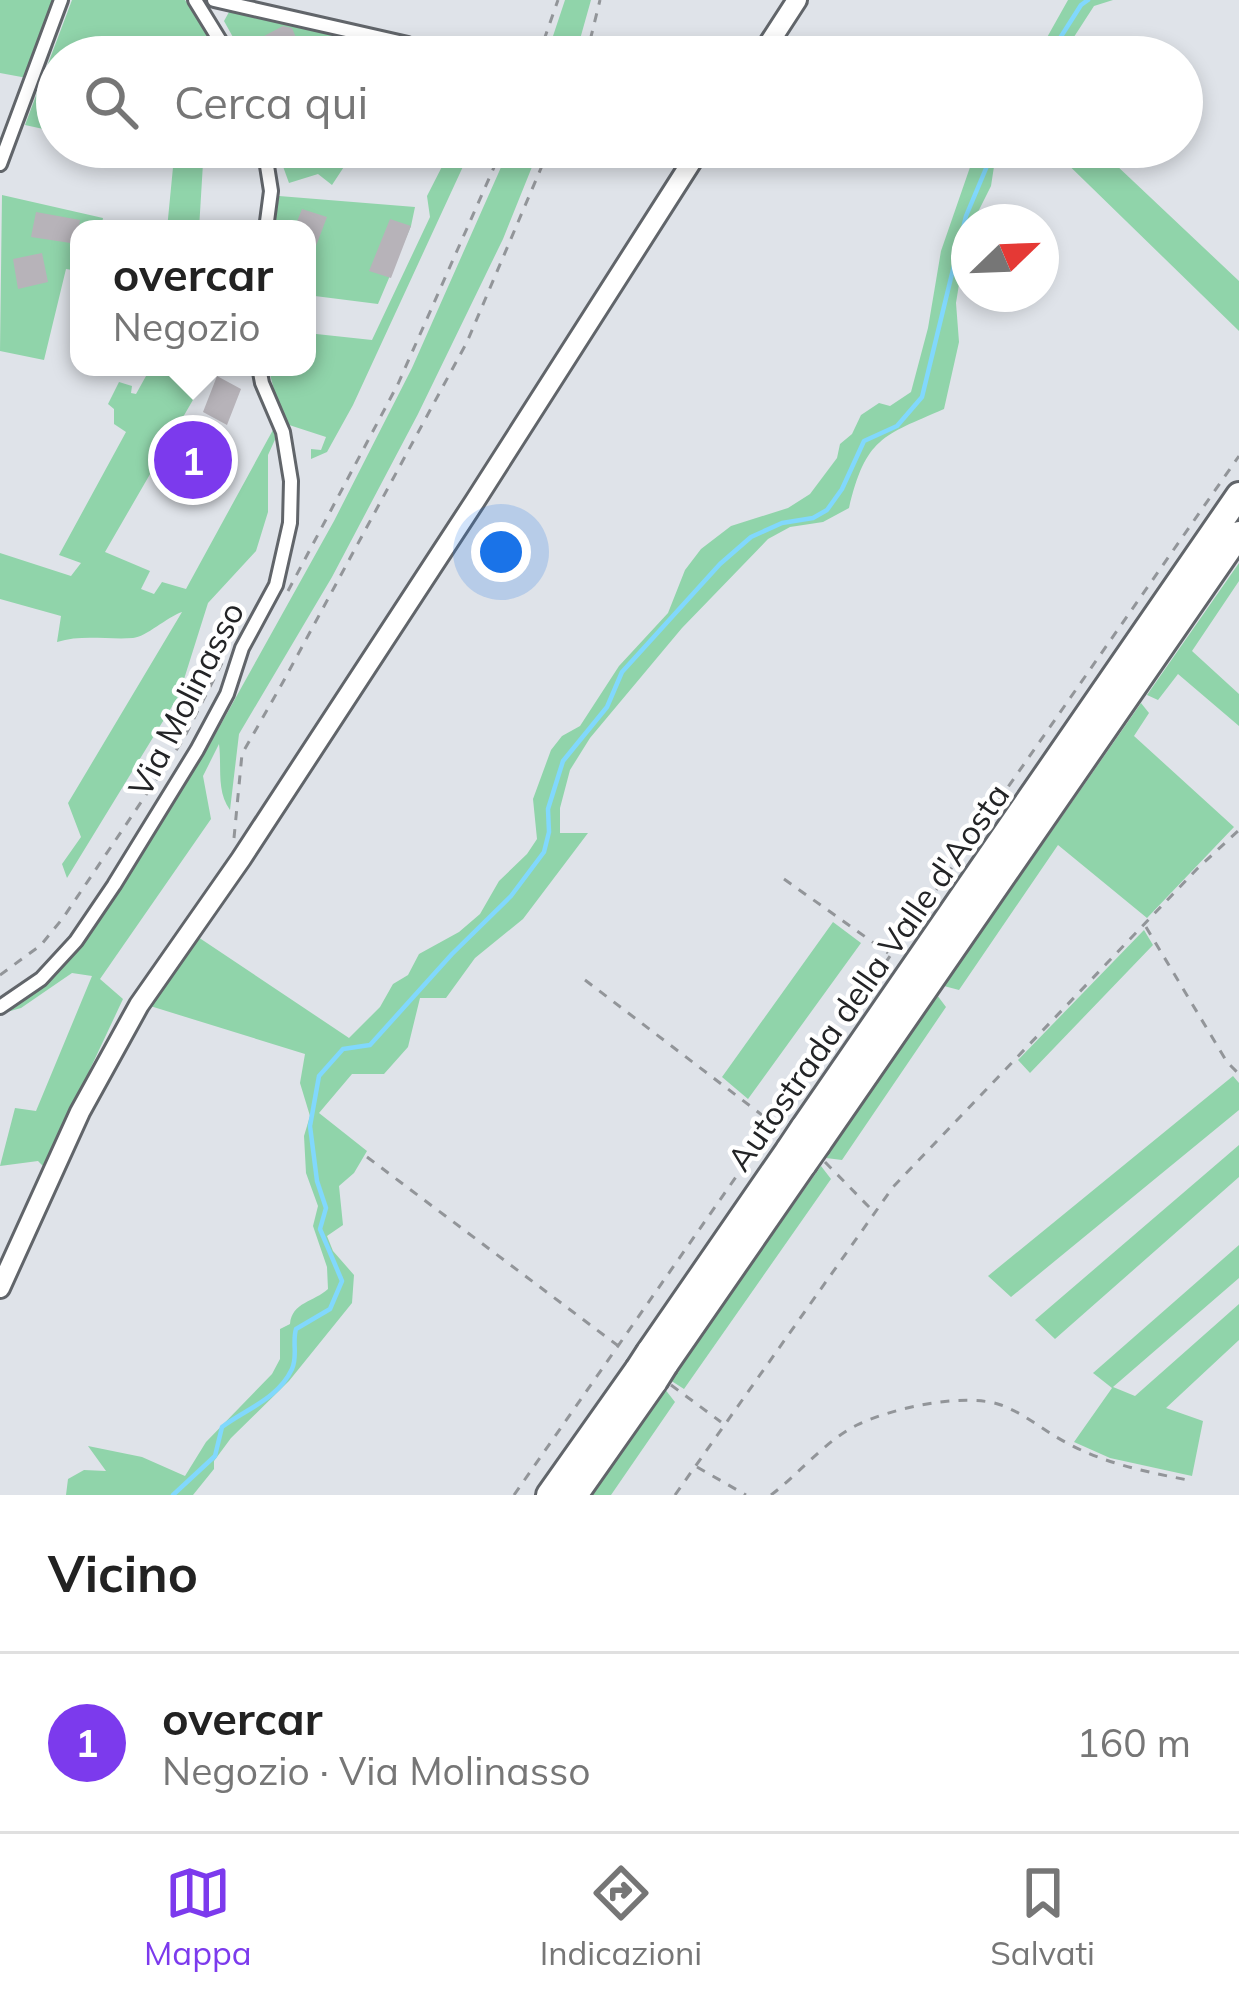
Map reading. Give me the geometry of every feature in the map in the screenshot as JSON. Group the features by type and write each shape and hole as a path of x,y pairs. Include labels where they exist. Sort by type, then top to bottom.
{"highway":[{"name":"Autostrada della Valle d'Aosta","path":"549,1495 651,1366 809,1150 1124,682 1239,495"},
{"name":"Autostrada della Valle d'Aosta","path":"1124,682 1239,534"},
{"name":"Autostrada della Valle d'Aosta","path":"575,1495 651,1366"}],"main road":[{"path":"774,36 797,0"},
{"path":"0,1288 80,1112 139,1005 241,859 476,501 688,168"}],"street":[{"path":"46,36 61,0"},
{"path":"195,0 217,36"},
{"path":"214,0 373,36"},
{"path":"0,164 7,130 36,60"},
{"path":"267,168 271,191 267,220"},
{"name":"Via Molinasso","path":"0,1006 41,979 76,941 114,885 197,750 275,585 290,523 291,481 283,432 261,376"}],"path":[{"path":"545,36 558,0"},
{"path":"591,36 600,0"},
{"path":"241,859 233,851 242,754 250,735 467,343 541,168"},
{"path":"514,1495 1239,456"},
{"path":"675,1495 873,1211 941,1133 1239,830"},
{"path":"784,878 890,954"},
{"path":"1145,925 1227,1062 1239,1074"},
{"path":"585,980 772,1124"},
{"path":"809,1150 873,1211"},
{"path":"368,1157 618,1346"},
{"path":"771,1495 855,1426 883,1415 962,1399 1015,1411 1065,1442 1114,1463 1188,1480"},
{"path":"695,1466 746,1495"}],"green space":[{"path":"0,0 56,0 43,36 36,36 36,54 27,78 0,73"},
{"path":"72,0 185,0 209,36 58,36"},
{"path":"565,0 591,0 581,36 553,36"},
{"path":"1068,0 1113,0 1094,6 1075,36 1048,36"},
{"path":"229,12 340,36 232,36 224,21"},
{"path":"36,96 36,127 25,125"},
{"path":"173,168 203,168 200,220 168,220"},
{"path":"284,168 343,168 332,185 318,174 289,183"},
{"path":"441,168 462,168 353,405 327,452 311,459 311,449 321,450 326,437 283,423 270,376 316,376 316,334 372,340 430,217 427,196"},
{"path":"501,168 532,168 503,239 418,414 332,577 239,734 230,810 221,787 219,744 203,776 211,819 100,979 123,999 44,1167 38,1161 0,1166 15,1108 36,1111 92,976 72,973 21,1008 0,1014 38,991 83,944 206,751 334,521 412,368"},
{"path":"970,168 994,168 982,204 957,204"},
{"path":"1072,168 1119,168 1239,281 1239,331"},
{"path":"2,195 103,218 70,220 70,270 66,269 44,360 0,351"},
{"path":"279,196 415,207 378,304 316,296 316,220 275,220"},
{"path":"951,222 951,312 957,312 959,342 944,409 880,442 862,467 849,508 823,522 790,527 768,539 682,628 590,738 570,770 560,808 560,833 588,833 523,919 475,958 446,998 420,998 408,1047 384,1074 352,1074 319,1113 367,1151 339,1186 343,1225 327,1236 333,1251 354,1275 352,1303 289,1381 231,1438 193,1495 66,1495 68,1479 84,1470 106,1471 88,1446 142,1457 185,1476 206,1442 272,1374 280,1359 280,1329 290,1324 299,1307 328,1289 327,1267 313,1226 318,1206 306,1173 304,1136 310,1116 300,1083 305,1054 147,1005 195,935 349,1038 380,1007 393,984 408,975 419,954 480,914 499,881 527,854 537,839 533,799 551,750 562,736 580,726 619,666 668,613 685,570 701,549 731,526 788,508 810,494 861,415 879,403 890,406 911,392 941,251"},
{"path":"146,376 207,376 105,552 150,571 141,589 154,594 162,582 186,589 274,428 278,433 268,455 268,512 256,551 208,603 179,695 67,878 62,864 81,837 68,803 182,612 138,637 57,642 61,616 0,599 0,553 71,576 81,563 59,555 126,432 114,424 114,409 108,404 119,382 132,386 131,393 136,394"},
{"path":"1239,563 1239,581 1192,651 1239,694 1239,726 1178,674 1158,700 1147,695"},
{"path":"1141,703 1149,713 1134,736 1234,827 1147,918 1058,845 959,990 944,986"},
{"path":"833,922 861,943 748,1099 722,1077"},
{"path":"1144,930 1153,945 1030,1073 1018,1060"},
{"path":"937,995 946,1007 842,1160 826,1158"},
{"path":"1233,1076 1239,1083 1239,1110 1011,1297 988,1276"},
{"path":"1239,1145 1239,1177 1055,1339 1035,1320"},
{"path":"821,1166 831,1179 684,1389 670,1380"},
{"path":"1239,1245 1239,1278 1113,1387 1135,1396 1239,1304 1239,1340 1166,1408 1203,1421 1192,1476 1110,1458 1074,1442 1112,1388 1093,1373"},
{"path":"664,1388 675,1402 611,1495 591,1495"}],"building":[{"path":"283,26 292,28 295,36 264,36"},
{"path":"302,209 327,217 316,246 316,220 298,220"},
{"path":"36,212 80,220 70,220 70,243 31,237"},
{"path":"390,219 411,226 391,278 369,271"},
{"path":"42,253 48,282 18,289 13,259"},
{"path":"217,376 241,389 227,425 203,412"}],"waterway":[{"path":"1061,36 1088,0"},
{"path":"173,1495 215,1456 222,1427 270,1396 286,1379 294,1364 296,1329 330,1309 342,1281 320,1229 326,1208 317,1181 310,1126 319,1076 343,1049 370,1045 511,896 544,852 548,809 563,761 607,707 622,672 720,564 751,537 827,510 864,441 897,426 922,397 966,216 986,168"}],"place":[{"name":"overcar","path":"193,460"}]}
